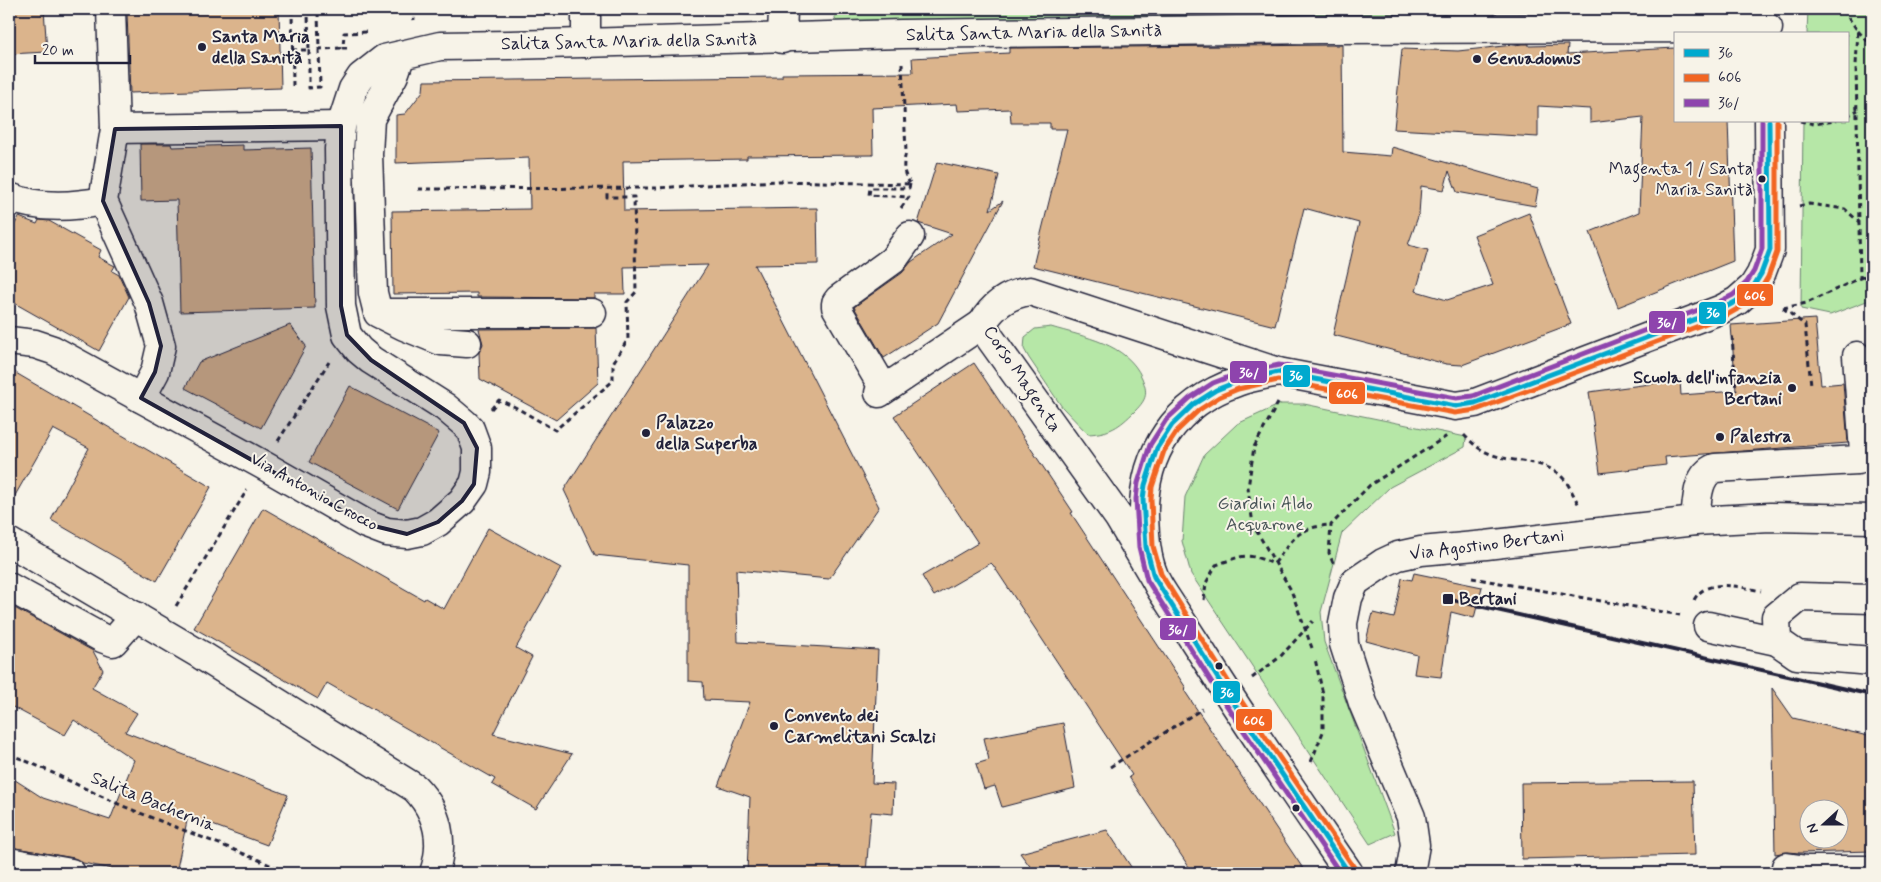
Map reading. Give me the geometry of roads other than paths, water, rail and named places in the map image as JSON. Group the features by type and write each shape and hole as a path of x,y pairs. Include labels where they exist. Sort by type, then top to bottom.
{"street":[{"path":"111,9 114,129 103,201 149,303 161,346 155,372 141,398"},
{"path":"586,9 586,43"},
{"path":"782,39 783,9"},
{"name":"Salita Santa Maria della Sanità","path":"341,126 353,89 361,77 384,59 440,46 782,39 901,34 1768,23"},
{"path":"401,55 394,75 370,119 368,154 373,293 378,313 441,341 467,343"},
{"name":"Corso Magenta","path":"1349,873 1227,693 1154,578 1119,518 990,338 982,324 996,305 1012,296 1030,291 1278,372 1456,406 1475,403 1722,309 1737,301 1762,274 1770,250 1769,122"},
{"path":"114,129 341,126"},
{"name":"Via Antonio Crocco","path":"9,341 35,344 53,350 263,465 366,524 387,532 406,534 422,531 438,522 462,501 474,484 477,472 477,448 470,428 446,407 371,360 359,350 347,335 341,306 339,149 341,126"},
{"path":"9,197 22,202 62,207 103,201"},
{"path":"910,236 893,260 836,303 836,307 882,391 982,324"},
{"path":"378,313 592,313"},
{"path":"1695,522 1701,485 1704,475 1709,470 1715,468 1858,460 1862,458 1864,452 1857,356"},
{"name":"Corso Magenta","path":"1154,578 1146,547 1143,499 1148,470 1157,448 1172,425 1194,404 1216,390 1236,382 1278,372"},
{"name":"Via Agostino Bertani","path":"1410,873 1415,845 1411,817 1363,703 1344,644 1343,623 1348,598 1356,582 1383,563 1398,556 1421,550 1486,546 1695,522 1770,517 1872,519"},
{"path":"9,542 161,630 415,788 432,809 437,821 440,850 434,873"},
{"path":"9,587 102,638 113,642 136,616"},
{"path":"1777,641 1776,618 1800,597 1872,600"},
{"path":"1696,621 1777,641 1797,655 1872,661"},
{"path":"9,862 71,873"},
{"path":"1786,867 1808,870 1872,870"}],"railway":[{"path":"1448,599 1872,695"}],"place":[{"name":"Santa Maria della Sanità","path":"202,47"},
{"name":"Genuadomus","path":"1477,59"},
{"name":"Magenta 1 / Santa Maria Sanità","path":"1762,179"},
{"name":"Scuola dell'infanzia Bertani","path":"1792,388"},
{"name":"Palazzo della Superba","path":"646,433"},
{"name":"Palestra","path":"1720,437"},
{"name":"Bertani","path":"1448,599"},
{"name":"Convento dei Carmelitani Scalzi","path":"774,726"}],"park label":[{"name":"Giardini Aldo Acquarone","path":"1265,514"}]}
